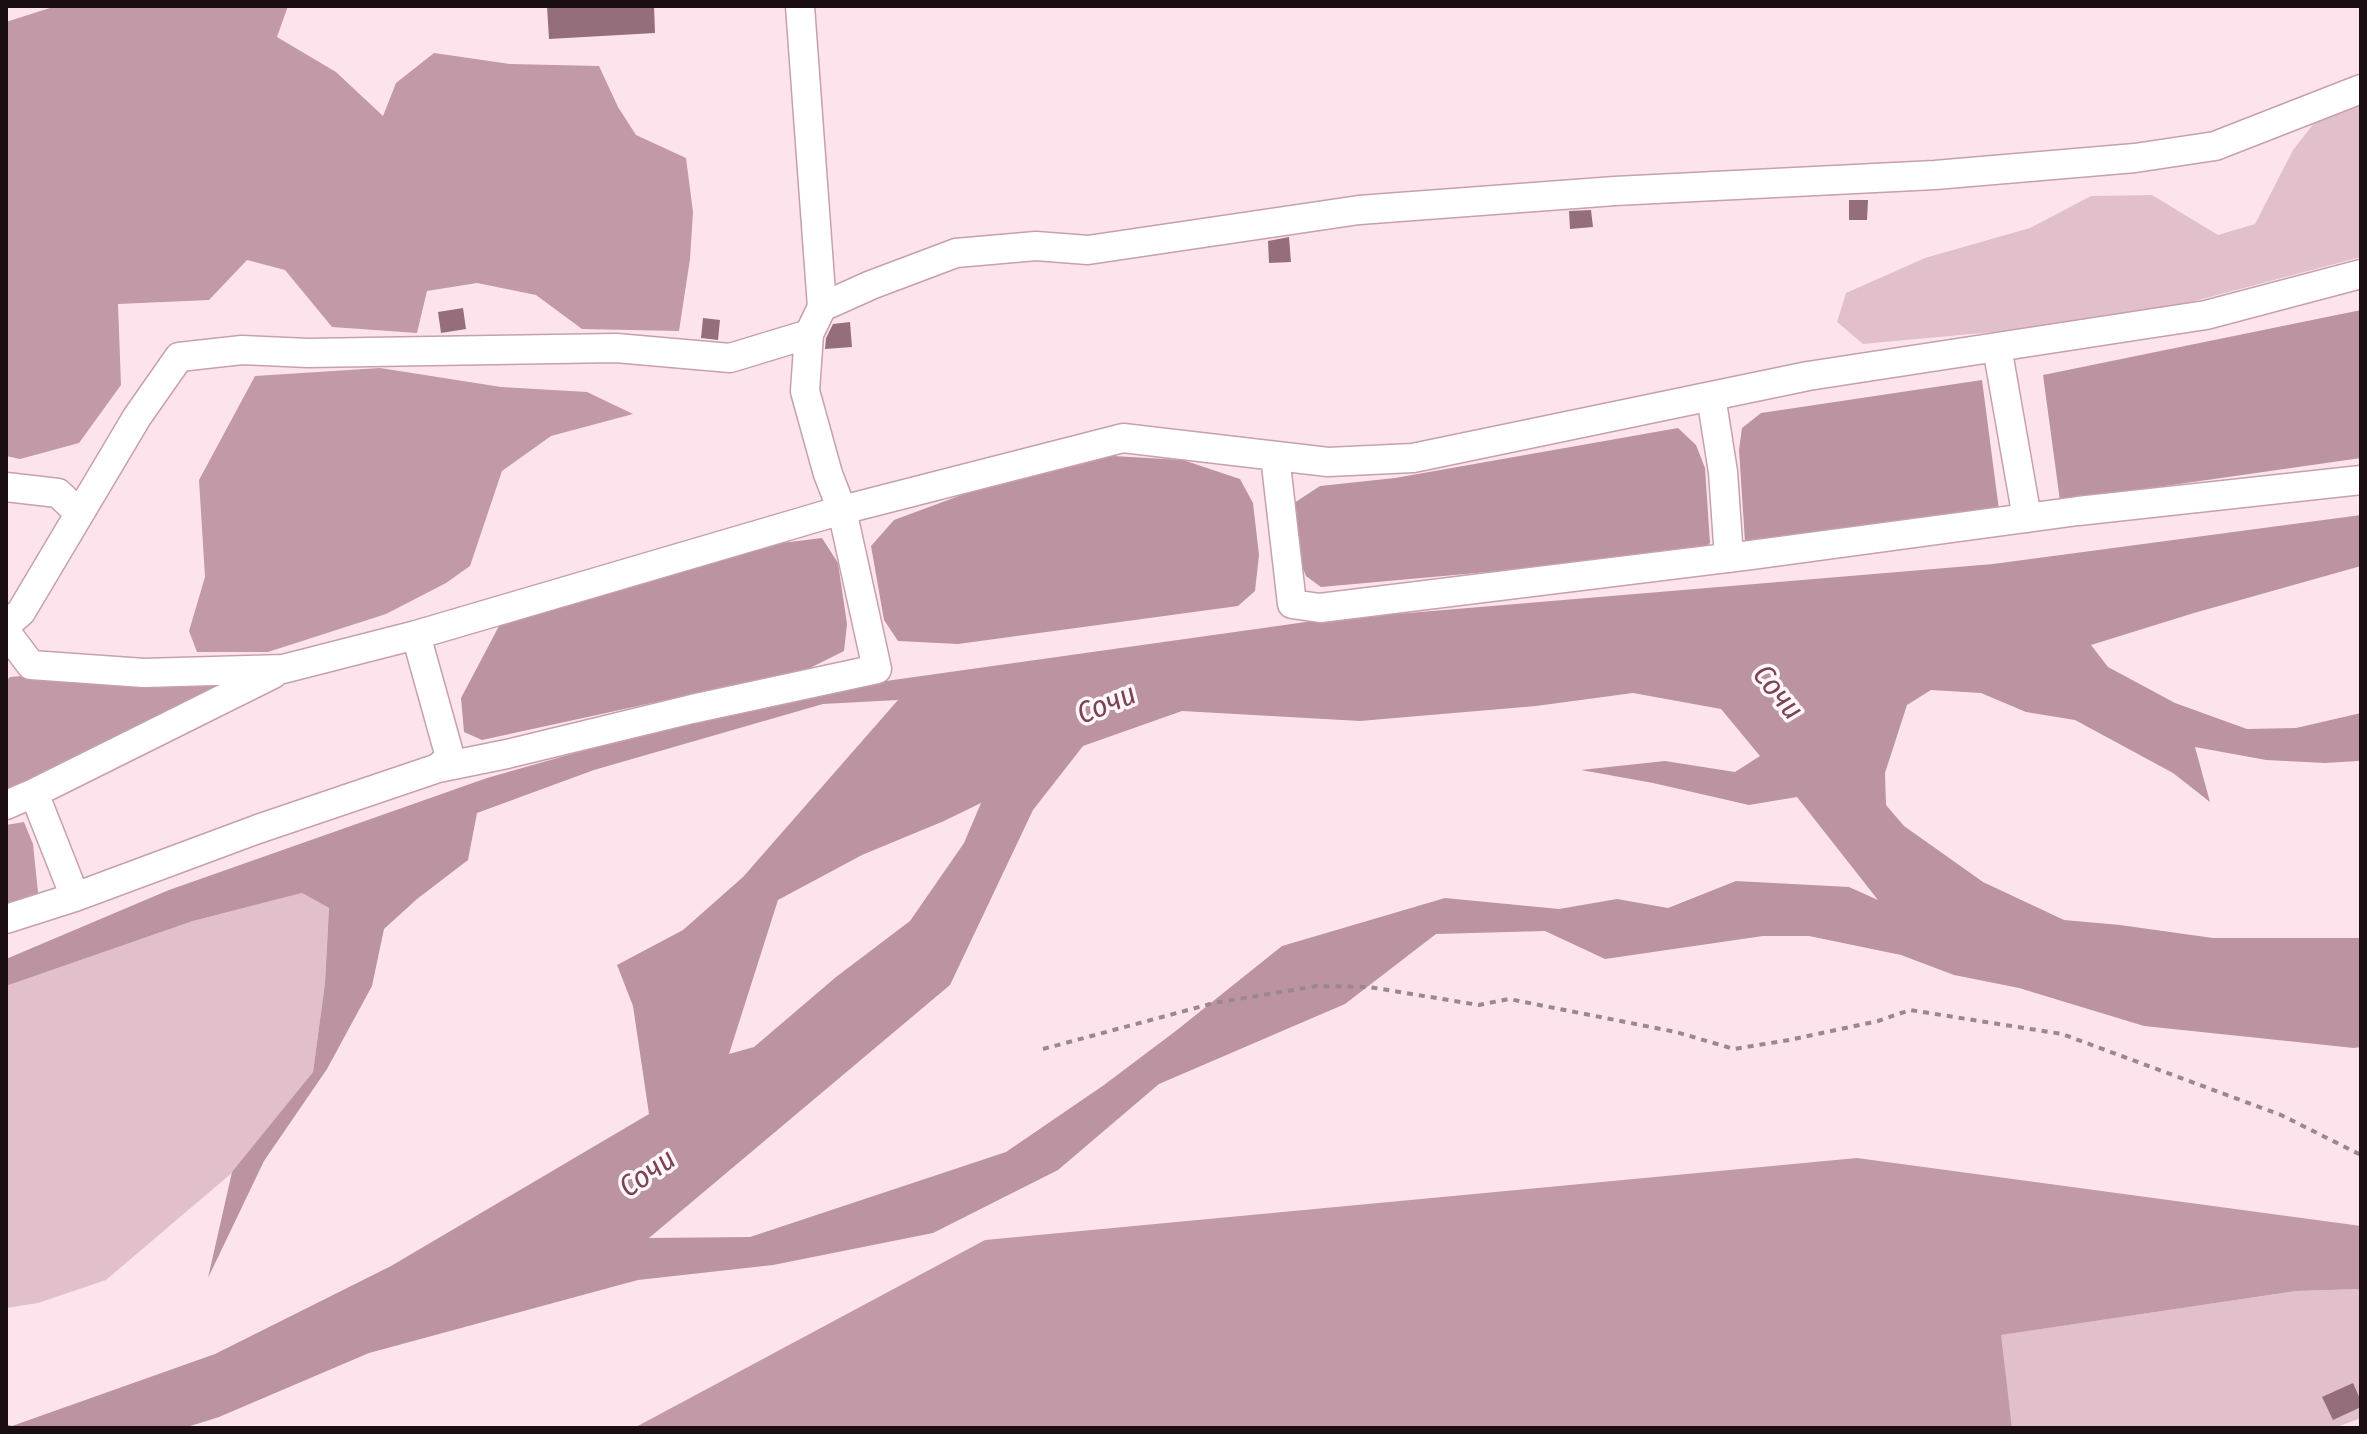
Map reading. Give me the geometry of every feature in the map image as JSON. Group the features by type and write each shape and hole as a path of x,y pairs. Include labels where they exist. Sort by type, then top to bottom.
{"lane":[{"path":"6,919 438,768 877,669 842,510 828,474 805,391 809,334 822,307 800,6"},
{"path":"822,307 956,253 1036,246 1088,250 1359,210 1615,191 1935,175 2135,158 2215,146 2361,89"},
{"path":"6,805 283,669 416,635 842,510 1123,438 1328,462 1413,458 1808,376 2206,315 2361,274"},
{"path":"6,625 21,612 137,417 179,357 242,350 308,353 616,348 730,358 809,334"},
{"path":"1997,347 2027,518"},
{"path":"1711,396 1723,472 1729,558"},
{"path":"1275,456 1292,604 1320,608 2027,518 2361,480"},
{"path":"6,487 58,493 79,513"},
{"path":"6,632 31,665 144,673 283,669"},
{"path":"416,635 450,757 438,768"},
{"path":"34,793 75,897"}],"path":[{"path":"1043,1049 1214,1003 1317,986 1369,987 1479,1005 1509,999 1676,1032 1734,1049 1878,1021 1910,1010 2062,1034 2306,1125 2361,1155"}],"shaded area":[{"path":"56,6 288,6 277,37 336,72 383,116 396,83 434,53 510,64 599,66 618,107 636,135 686,158 693,212 690,259 679,331 582,329 536,295 477,283 427,291 417,333 332,327 285,270 247,260 209,300 118,304 121,385 79,443 20,459 6,456 6,22"},
{"path":"2361,101 2361,257 2123,320 1863,344 1837,322 1846,293 1925,258 2030,228 2091,196 2152,195 2218,235 2255,224 2293,150 2318,118"},
{"path":"380,368 501,387 587,392 633,414 551,436 502,471 470,566 446,583 386,614 268,652 197,652 189,631 205,577 199,480 255,376"},
{"path":"55,673 214,686 212,693 6,797 6,681 10,677"},
{"path":"24,822 33,844 39,902 6,912 6,825"},
{"path":"302,893 329,908 325,983 313,1072 233,1172 106,1280 38,1303 6,1308 6,986 193,921"},
{"path":"1857,1158 2361,1226 2361,1289 2296,1291 2001,1335 2012,1428 634,1428 985,1240"},
{"path":"2361,1289 2361,1418 2334,1428 2012,1428 2000,1335 2296,1291"}],"water":[{"path":"2361,310 2361,458 2060,501 2043,375"},
{"path":"1982,380 1999,510 1745,542 1739,450 1742,428 1761,413"},
{"path":"1678,428 1696,445 1705,468 1710,543 1699,553 1321,587 1306,576 1287,531 1291,505 1320,486 1395,478"},
{"path":"1113,456 1183,460 1240,479 1253,503 1259,555 1255,591 1238,606 958,644 898,641 884,620 871,546 894,520 994,483"},
{"name":"Сочи","path":"2361,515 2361,566 2091,645 2108,667 2175,703 2247,729 2296,728 2361,713 2361,759 2358,761 2266,760 2195,747 2210,802 2173,773 2075,720 2026,712 1981,693 1931,690 1907,705 1885,773 1886,805 1904,826 1983,882 2064,920 2213,938 2361,938 2361,1047 2144,1026 2019,988 1954,975 1901,955 1809,936 1763,936 1605,959 1545,931 1436,934 1345,1004 1159,1084 1058,1170 933,1233 773,1265 638,1280 369,1353 219,1417 184,1428 6,1428 6,1424 12,1426 215,1354 391,1266 649,1114 633,1006 617,965 683,930 743,877 898,700 823,704 594,770 477,813 468,860 384,929 372,986 327,1069 264,1161 208,1278 232,1172 313,1072 325,983 329,908 302,893 193,921 6,986 6,959 169,890 487,778 772,697 1313,621 1993,564","holes":["1633,693 1721,709 1760,756 1735,772 1665,761 1581,770 1749,805 1797,797 1878,900 1849,887 1736,881 1668,908 1617,899 1559,909 1445,898 1282,946 1104,1085 1006,1152 750,1237 649,1238 950,985 1033,810 1083,746 1182,711 1360,721 1536,706","981,803 964,843 910,921 836,977 754,1047 729,1054 778,900 862,855"]},
{"path":"822,538 838,563 847,624 844,651 808,669 482,740 464,732 461,698 499,626 765,545"}],"building":[{"path":"547,6 654,6 655,33 549,39"},
{"path":"1849,200 1868,200 1867,220 1849,220"},
{"path":"1591,210 1593,227 1570,229 1569,211"},
{"path":"1289,237 1291,262 1269,263 1268,241"},
{"path":"463,308 466,329 441,333 438,312"},
{"path":"703,318 720,320 718,340 701,338"},
{"path":"850,322 852,347 825,349 826,338 833,324"},
{"path":"2353,1383 2361,1407 2333,1420 2322,1397"}]}
